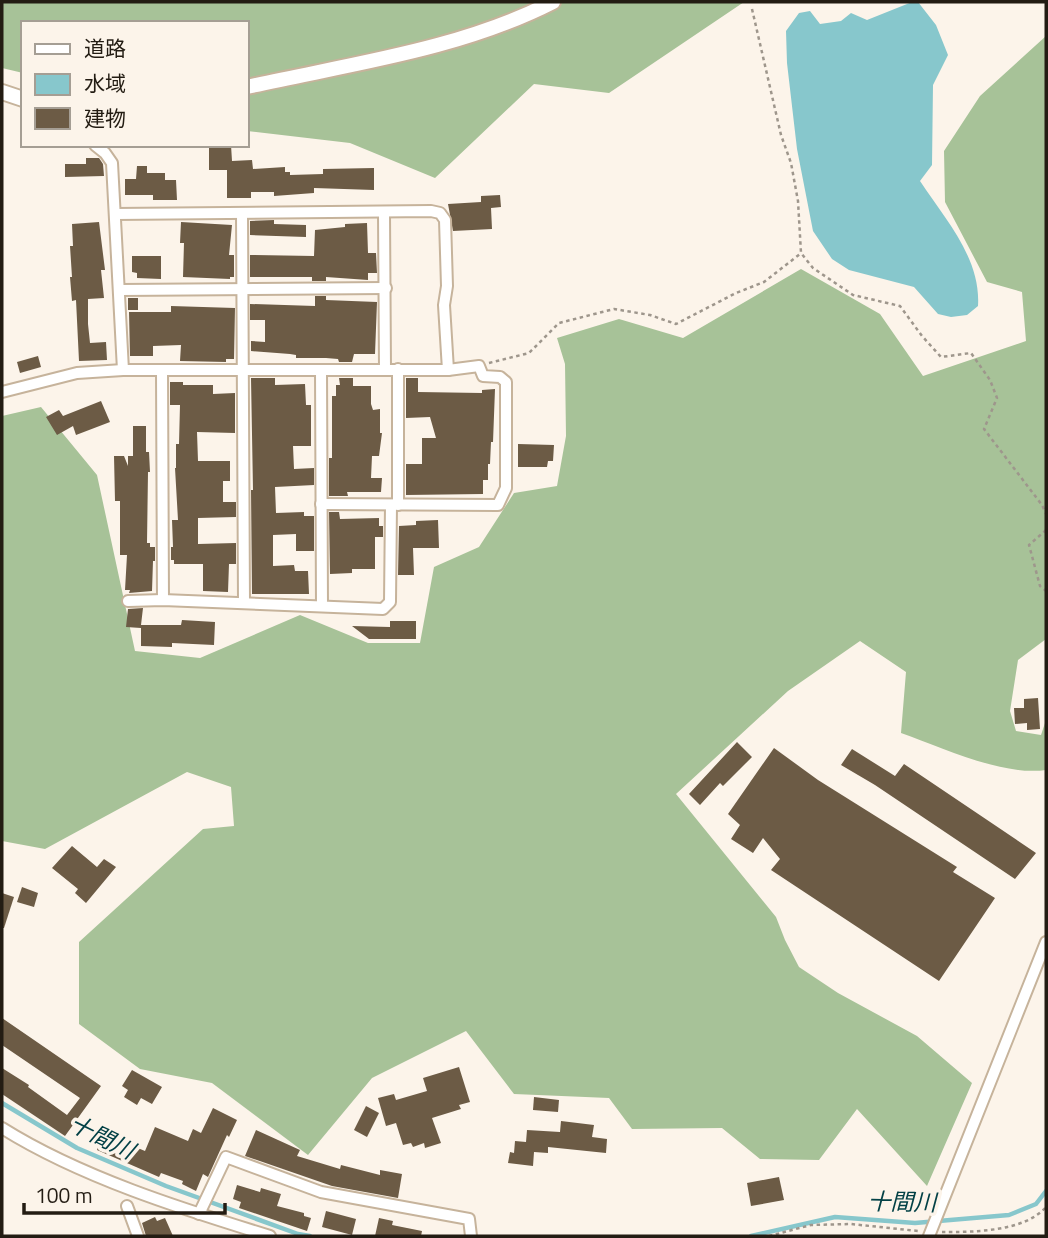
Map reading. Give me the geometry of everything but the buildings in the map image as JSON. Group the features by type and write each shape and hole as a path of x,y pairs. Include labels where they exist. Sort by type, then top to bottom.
{"street":[{"path":"248,87 493,29 553,2"},
{"path":"2,92 21,98"},
{"path":"98,147 112,163 123,370"},
{"path":"384,212 385,369"},
{"path":"242,213 244,603"},
{"path":"115,214 440,213 445,220 447,286 444,305 448,370"},
{"path":"120,290 386,288"},
{"path":"2,393 77,373 123,370 448,370 479,366 483,376 500,377 506,382 506,488 498,505 321,504"},
{"path":"128,601 383,609 390,601 398,369"},
{"path":"321,370 322,607"},
{"path":"162,371 163,600"},
{"path":"929,1234 1046,942"},
{"path":"2,1128 89,1173 199,1214 270,1236"},
{"path":"199,1214 226,1157 321,1192 468,1219 471,1236"},
{"path":"127,1206 138,1236"}],"path":[{"path":"752,9 798,201 801,253 813,268 853,295 900,306 941,357 971,353 990,380 998,398 984,429 1046,514"},
{"path":"479,366 528,353 559,323 614,309 650,315 676,324 736,293 764,282 801,253"},
{"path":"1046,530 1029,545 1040,586 1046,591"},
{"path":"769,1236 811,1225 851,1224 929,1234 979,1230 1013,1225 1040,1214 1046,1206"}],"green space":[{"path":"2,2 744,2 609,93 534,84 435,178 350,143 248,131 248,21 21,21 21,73 2,68"},
{"path":"1046,36 1046,639 1018,660 1010,711 1016,731 1041,735 1046,720 1046,770 1029,771 992,765 901,733 906,672 860,641 788,691 676,794 776,917 799,967 838,993 917,1036 972,1083 927,1186 857,1109 819,1160 760,1159 722,1128 632,1129 609,1098 514,1094 466,1031 372,1078 308,1155 212,1083 140,1069 79,1024 79,942 203,829 234,826 231,787 187,772 45,849 2,841 2,416 41,407 97,475 135,651 200,658 300,615 368,643 420,643 434,567 479,547 514,493 557,486 566,436 565,364 557,338 619,319 683,338 801,269 880,314 923,376 1026,341 1022,292 987,282 945,202 944,151 980,96"}],"water":[{"path":"918,2 936,25 948,55 933,85 932,165 920,181 960,240 974,272 978,306 967,315 951,317 938,314 914,287 849,270 832,259 813,231 797,149 786,31 799,13 810,11 820,24 841,21 851,13 867,20"}],"waterway":[{"name":"十間川","path":"2,1103 77,1148 166,1186 310,1236"},
{"name":"十間川","path":"751,1236 835,1217 915,1223 1009,1215 1036,1204 1046,1191"}]}
